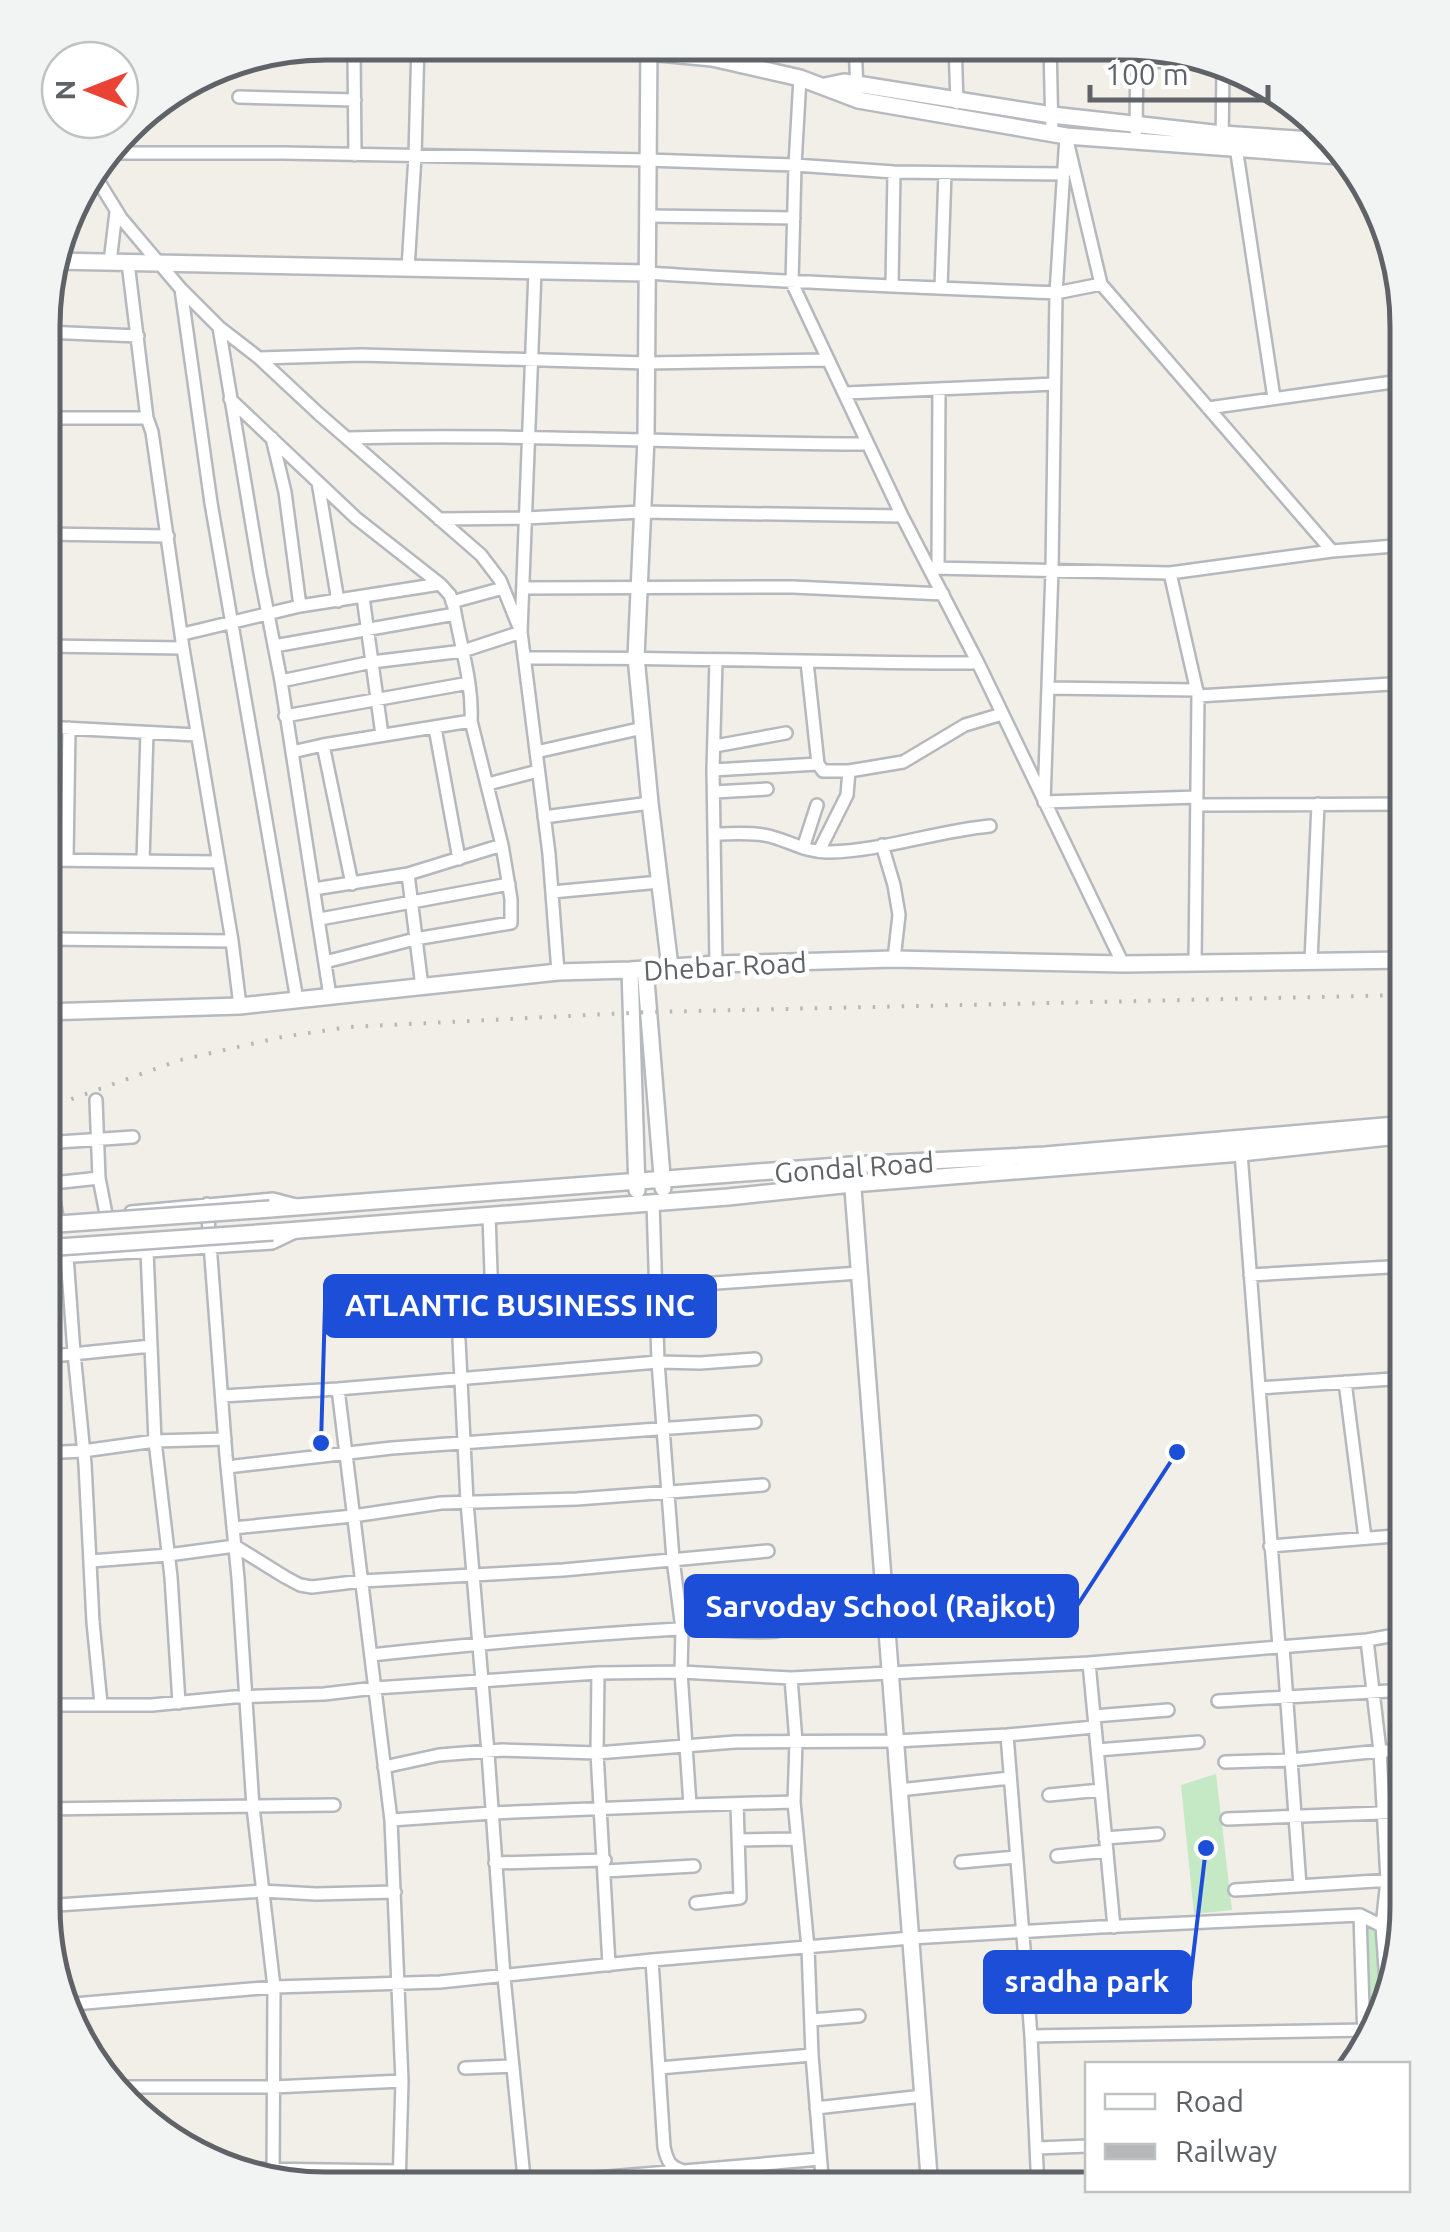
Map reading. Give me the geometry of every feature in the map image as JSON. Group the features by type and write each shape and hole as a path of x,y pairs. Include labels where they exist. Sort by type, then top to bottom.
{"street":[{"path":"743,60 825,86 837,94 857,92 957,109 1059,135 1136,140 1315,141"},
{"path":"856,60 857,92"},
{"path":"955,60 957,109"},
{"path":"1050,60 1052,115 1101,284 1332,551"},
{"path":"354,61 355,155"},
{"path":"408,268 418,61"},
{"path":"639,61 647,160 646,438 636,657 670,967"},
{"path":"1136,140 1138,62 1152,62"},
{"path":"800,78 792,283 902,516 934,568 943,594 1123,964"},
{"path":"1224,79 1227,142 1274,398"},
{"path":"239,97 355,100"},
{"path":"957,109 1136,123 1227,142 1327,154"},
{"path":"1044,802 1056,293 1064,174 1059,135"},
{"path":"125,153 283,152 647,160 894,172 1064,174"},
{"path":"892,285 894,172"},
{"path":"941,288 945,172"},
{"path":"101,185 116,211 159,263 219,327 259,358 492,566 521,632"},
{"path":"110,262 116,211"},
{"path":"647,216 794,218"},
{"path":"68,261 646,273 1056,293 1101,284"},
{"path":"128,262 147,418 240,1006"},
{"path":"534,271 521,632 558,972"},
{"path":"181,289 206,468 297,1000"},
{"path":"219,327 281,681 330,996"},
{"path":"60,333 138,336"},
{"path":"259,358 342,355 646,363 827,360"},
{"path":"1208,408 1390,382"},
{"path":"846,393 1054,384"},
{"path":"934,568 939,389"},
{"path":"230,398 356,518 440,584 454,608 469,684 471,721 509,884 511,924 416,939 325,962"},
{"path":"60,418 147,418"},
{"path":"272,438 285,492 300,606"},
{"path":"348,438 646,438 868,444"},
{"path":"318,482 338,601"},
{"path":"439,519 642,512 902,516"},
{"path":"60,534 168,536"},
{"path":"934,568 1170,573 1390,546"},
{"path":"1170,573 1197,693 1196,963"},
{"path":"60,645 183,641 233,621 268,613 440,584"},
{"path":"523,588 792,587 943,594"},
{"path":"274,646 454,608 503,588"},
{"path":"363,597 382,736"},
{"path":"281,681 372,662 463,651 521,632"},
{"path":"524,658 978,663"},
{"path":"716,660 716,964"},
{"path":"807,662 818,764 823,771 903,762 965,725 1002,714"},
{"path":"285,716 469,684"},
{"path":"1048,688 1197,693 1390,684"},
{"path":"292,752 471,721"},
{"path":"60,728 197,734"},
{"path":"67,860 69,728"},
{"path":"435,728 459,858"},
{"path":"536,752 643,728"},
{"path":"144,861 147,733"},
{"path":"715,746 786,733"},
{"path":"323,744 352,884"},
{"path":"713,770 818,764"},
{"path":"488,784 538,771"},
{"path":"819,851 847,795 849,771"},
{"path":"714,792 767,789"},
{"path":"1044,802 1390,804"},
{"path":"544,817 650,803"},
{"path":"803,848 817,804"},
{"path":"1311,961 1318,804"},
{"path":"715,834 759,834 819,851 882,845 990,826"},
{"path":"314,889 408,874 502,845"},
{"path":"882,845 900,915 894,960"},
{"path":"60,860 219,862"},
{"path":"408,874 422,987"},
{"path":"552,892 660,882"},
{"path":"320,919 509,884"},
{"path":"60,939 232,941"},
{"name":"Dhebar Road","path":"60,1012 240,1006 558,972 716,964 1390,960"},
{"path":"638,969 662,1180 652,1202 658,1362 682,1629 680,1672 690,1805"},
{"path":"638,969 636,1181 652,1202"},
{"path":"96,1100 106,1214"},
{"name":"Gondal Road","path":"60,1219 1045,1155 1389,1125"},
{"path":"60,1142 134,1136"},
{"name":"Gondal Road","path":"60,1247 652,1202 1389,1137"},
{"path":"1241,1152 1300,1886"},
{"path":"851,1165 929,2172"},
{"path":"60,1183 100,1178"},
{"path":"60,1219 274,1199 300,1206"},
{"path":"207,1204 248,1697 253,1808 274,1987 273,2166"},
{"path":"489,1215 492,1300"},
{"path":"60,1257 272,1242 301,1229"},
{"path":"147,1252 154,1441 168,1555 179,1702"},
{"path":"67,1256 101,1704"},
{"path":"1250,1274 1389,1267"},
{"path":"444,1302 860,1273"},
{"path":"459,1340 467,1502 495,1863 524,2172"},
{"path":"60,1356 150,1346"},
{"path":"222,1396 658,1362 755,1359"},
{"path":"1259,1388 1389,1379"},
{"path":"1345,1382 1365,1538"},
{"path":"338,1389 391,1820 395,1892 402,2082 399,2171 368,2172"},
{"path":"227,1467 347,1452 756,1422"},
{"path":"60,1452 154,1441 225,1439"},
{"path":"233,1528 441,1503 763,1485"},
{"path":"1270,1546 1389,1536"},
{"path":"91,1561 235,1546 300,1585 312,1587 768,1551"},
{"path":"371,1655 682,1629 778,1631"},
{"path":"60,1705 152,1705 598,1672 790,1678 1089,1664 1389,1636"},
{"path":"1368,1640 1380,1751 1387,1880 1382,1926 1384,1960"},
{"path":"1089,1664 1114,1927"},
{"path":"598,1672 598,1753 610,1965"},
{"path":"790,1678 796,1742 794,1802 808,1948 821,2172"},
{"path":"1218,1701 1389,1691"},
{"path":"384,1767 439,1756 502,1750 598,1753 734,1742 896,1741 1007,1735 1168,1710"},
{"path":"1007,1735 1038,2172"},
{"path":"1097,1750 1198,1742"},
{"path":"1225,1762 1389,1751"},
{"path":"900,1790 1010,1778"},
{"path":"1049,1795 1101,1790"},
{"path":"391,1820 492,1812 794,1802"},
{"path":"696,1903 740,1898 737,1804"},
{"path":"60,1809 334,1805"},
{"path":"1227,1819 1389,1812"},
{"path":"1057,1856 1158,1834"},
{"path":"738,1840 797,1840"},
{"path":"961,1862 1016,1857"},
{"path":"495,1863 694,1866"},
{"path":"1235,1890 1387,1880"},
{"path":"60,1905 262,1891 395,1892"},
{"path":"1360,1915 1364,2019"},
{"path":"79,2004 274,1987 504,1977 911,1938 1360,1915 1389,1926"},
{"path":"652,1960 667,2160 673,2168 684,2171"},
{"path":"811,2020 859,2016"},
{"path":"1031,2036 1357,2034"},
{"path":"659,2068 812,2055"},
{"path":"464,2068 513,2066"},
{"path":"133,2088 402,2082"},
{"path":"816,2108 923,2096"},
{"path":"1037,2148 1085,2146"},
{"path":"673,2172 820,2158"}],"green space":[{"path":"1216,1774 1232,1910 1194,1914 1181,1785"},
{"path":"1360,1922 1382,1926 1384,1960 1362,2023"}],"railway":[{"path":"60,1103 180,1060 282,1037 349,1027 649,1012 1390,995"}],"place":[{"name":"ATLANTIC BUSINESS INC","path":"321,1443"},
{"name":"Sarvoday School (Rajkot)","path":"1177,1452"},
{"name":"sradha park","path":"1206,1848"}]}
